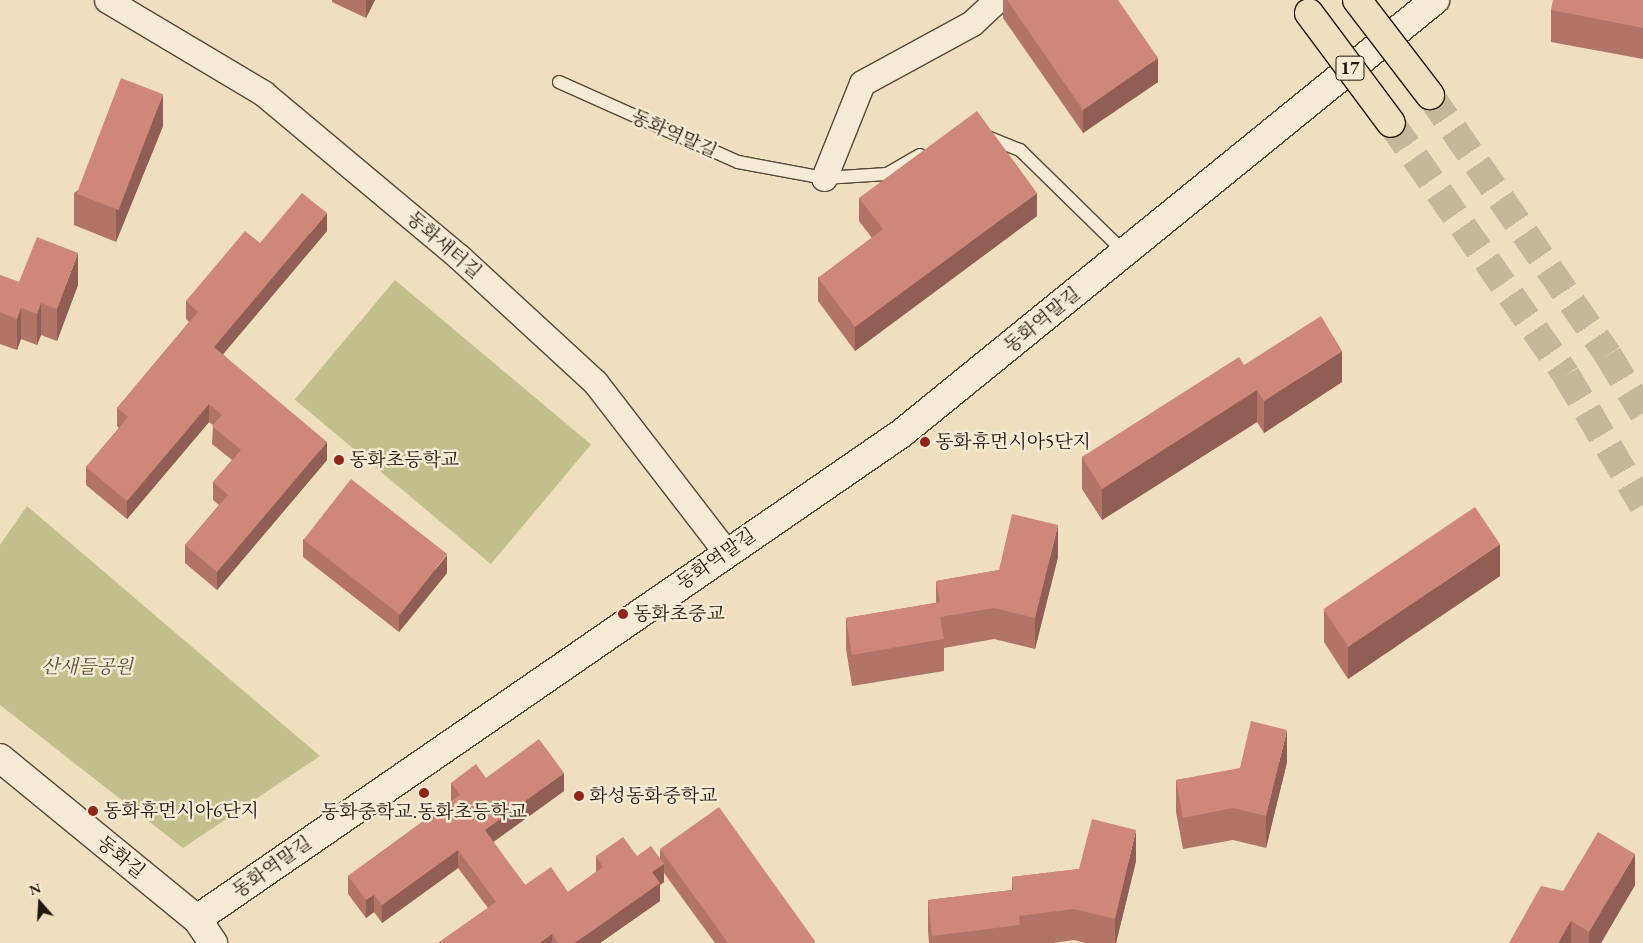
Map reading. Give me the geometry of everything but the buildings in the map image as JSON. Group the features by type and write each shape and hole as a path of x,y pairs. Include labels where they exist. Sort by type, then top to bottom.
{"highway":[{"name":"17","path":"1357,0 1430,95"},
{"name":"17","path":"1309,13 1391,123"}],"street":[{"name":"동화새터길","path":"107,0 263,93 459,257 595,382 726,552"},
{"path":"824,178 862,82 972,23 997,0"},
{"name":"동화역말길","path":"197,919 726,552 902,433 1125,253 1428,3"},
{"name":"동화길","path":"0,758 197,919 213,943"}],"lane":[{"name":"동화역말길","path":"559,82 738,162 824,178 887,174 935,147"},
{"path":"976,132 1020,150 1125,253"}],"green space":[{"path":"395,280 591,445 491,564 295,400"},
{"name":"산새들공원","path":"27,506 320,756 183,848 0,705 0,545"}],"tunnel":[{"path":"1430,95 1608,355 1643,413"},
{"path":"1391,123 1566,375 1643,505"}],"place":[{"name":"동화휴먼시아5단지","path":"925,442"},
{"name":"동화초등학교","path":"339,460"},
{"name":"동화초중교","path":"623,614"},
{"name":"동화중학교.동화초등학교","path":"424,793"},
{"name":"화성동화중학교","path":"579,796"},
{"name":"동화휴먼시아6단지","path":"93,811"}]}
